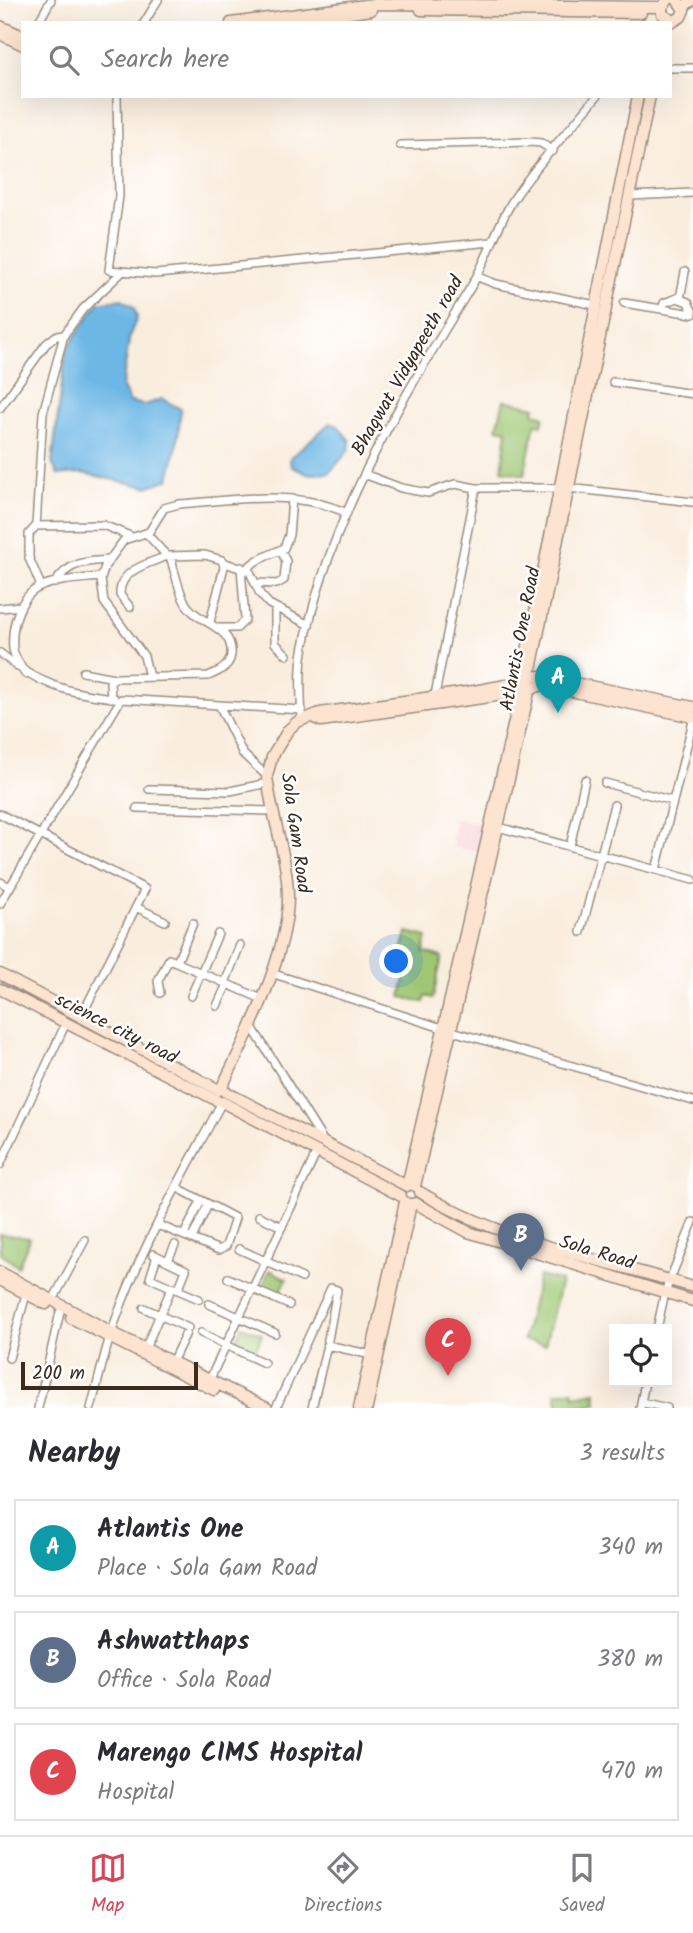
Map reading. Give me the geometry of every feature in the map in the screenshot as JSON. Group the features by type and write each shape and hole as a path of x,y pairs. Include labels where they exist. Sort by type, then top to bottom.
{"street":[{"path":"39,21 51,0"},
{"path":"145,21 158,0"},
{"path":"246,21 373,4 461,2 665,9 678,19 684,7 693,1"},
{"path":"300,21 396,9 665,9"},
{"path":"0,26 21,35"},
{"path":"0,34 21,44"},
{"path":"672,68 693,68"},
{"path":"117,98 120,196 109,270 156,274 491,242"},
{"name":"Bhagwat Vidyapeeth road","path":"302,715 302,653 309,625 319,589 364,474 389,422 478,277 491,242 514,198 595,98"},
{"name":"Atlantis One Road","path":"448,1030 498,827 595,305 638,98"},
{"name":"Atlantis One Road","path":"563,488 650,98"},
{"path":"400,145 530,142 541,143 552,151"},
{"path":"629,196 693,193"},
{"path":"680,299 685,272"},
{"path":"41,586 28,549 29,534 36,526 43,413 64,335 83,309 121,273"},
{"path":"478,277 496,284 595,305"},
{"path":"662,309 664,303 680,299 688,302 693,313"},
{"path":"624,303 693,313"},
{"path":"0,408 46,344 56,336 64,335"},
{"path":"613,382 693,394"},
{"path":"364,474 401,488 428,493 455,484 476,488 563,488 693,502"},
{"path":"434,700 476,488"},
{"path":"36,526 103,525 130,536 146,533 164,508 170,506 292,499 323,504 347,513"},
{"path":"244,568 281,551 289,535 292,499"},
{"path":"83,673 114,678 208,676 221,671 230,659 231,645 218,628 196,615 187,606 168,556 146,533"},
{"path":"130,536 110,559 101,576 104,602 145,656 149,677"},
{"path":"257,583 277,584 284,580 286,561 281,551"},
{"path":"130,607 120,595 122,580 134,570 168,556 205,555 244,568 257,583 263,598 275,608 309,625"},
{"path":"55,583 61,574 77,563 110,559"},
{"path":"210,622 223,562"},
{"path":"218,628 237,628 245,620 244,568"},
{"path":"25,674 13,651 20,606 41,586 101,576"},
{"path":"0,608 20,606"},
{"path":"275,608 276,647 287,656"},
{"path":"0,653 25,674 88,697 302,715 321,721 525,685 542,685 693,719 656,870"},
{"path":"525,685 540,677 693,707"},
{"path":"111,698 110,682 114,678"},
{"name":"Atlantis One Road","path":"414,1188 525,685"},
{"path":"0,904 121,699"},
{"path":"149,789 230,790 268,779 243,754 220,707"},
{"name":"Sola Gam Road","path":"221,1095 253,1027 271,973 288,900 268,779 281,740 302,715"},
{"path":"570,846 585,780"},
{"path":"605,783 673,801"},
{"path":"582,932 614,805"},
{"path":"137,808 274,811"},
{"path":"0,814 142,887 146,892 81,1017"},
{"path":"498,827 693,880"},
{"path":"0,882 10,887"},
{"path":"138,908 165,921"},
{"path":"177,962 193,923"},
{"path":"191,996 218,934"},
{"path":"217,1006 240,945"},
{"path":"160,993 158,983 168,960 262,999"},
{"path":"271,973 448,1030 693,1101"},
{"path":"0,974 221,1095 146,1251 111,1336 91,1408"},
{"name":"science city road","path":"0,989 66,1023 221,1095 316,1154 408,1201"},
{"path":"0,1165 66,1023"},
{"path":"253,1027 326,1146"},
{"name":"Sola Road","path":"221,1095 414,1188 456,1214 693,1287"},
{"path":"209,1381 316,1154"},
{"path":"158,1225 221,1251 226,1246 235,1218 176,1187"},
{"path":"359,1408 408,1201 414,1188"},
{"path":"367,1408 408,1201 414,1188"},
{"name":"Sola Road","path":"408,1201 468,1232 693,1301"},
{"path":"188,1237 204,1203"},
{"path":"259,1216 282,1227"},
{"path":"658,1324 665,1292 693,1222"},
{"path":"53,1300 85,1240"},
{"path":"168,1261 175,1245"},
{"path":"239,1249 302,1278"},
{"path":"145,1349 160,1315 186,1270 146,1251"},
{"path":"157,1256 148,1276 199,1299"},
{"path":"0,1272 53,1300 111,1336 145,1349 268,1408"},
{"path":"228,1278 289,1305"},
{"path":"0,1280 253,1408"},
{"path":"276,1408 331,1288 335,1287 337,1290 327,1345 312,1408"},
{"path":"9,1358 26,1293"},
{"path":"209,1304 275,1333"},
{"path":"144,1308 187,1330 172,1362"},
{"path":"38,1408 60,1312"},
{"path":"201,1333 264,1363"},
{"path":"327,1345 372,1355"},
{"path":"644,1387 640,1405 667,1408"}],"shaded area":[{"path":"454,819 487,824 483,852 453,847"}],"green space":[{"path":"504,400 535,407 534,413 544,416 542,425 535,424 524,475 502,470 507,430 497,428"},
{"path":"407,932 427,937 424,952 442,957 433,998 426,996 424,1002 401,997 406,974 397,971"},
{"path":"0,1234 30,1238 18,1267 0,1252"},
{"path":"270,1270 287,1279 279,1294 262,1286"},
{"path":"539,1276 561,1281 545,1345 523,1340"},
{"path":"242,1326 262,1334 255,1352 235,1343"},
{"path":"573,1390 574,1396 596,1392 597,1403 585,1408 559,1408 556,1393"}],"water":[{"path":"122,299 134,307 137,318 130,334 122,386 130,402 145,405 162,399 181,409 177,445 169,479 147,487 82,473 58,475 52,463 66,350 98,303"},
{"path":"330,423 338,426 350,441 349,450 329,473 307,474 291,466 290,458"}],"place":[{"name":"Atlantis One","path":"558,713"},
{"name":"Ashwatthaps","path":"521,1271"},
{"name":"Marengo CIMS Hospital","path":"448,1376"}]}
